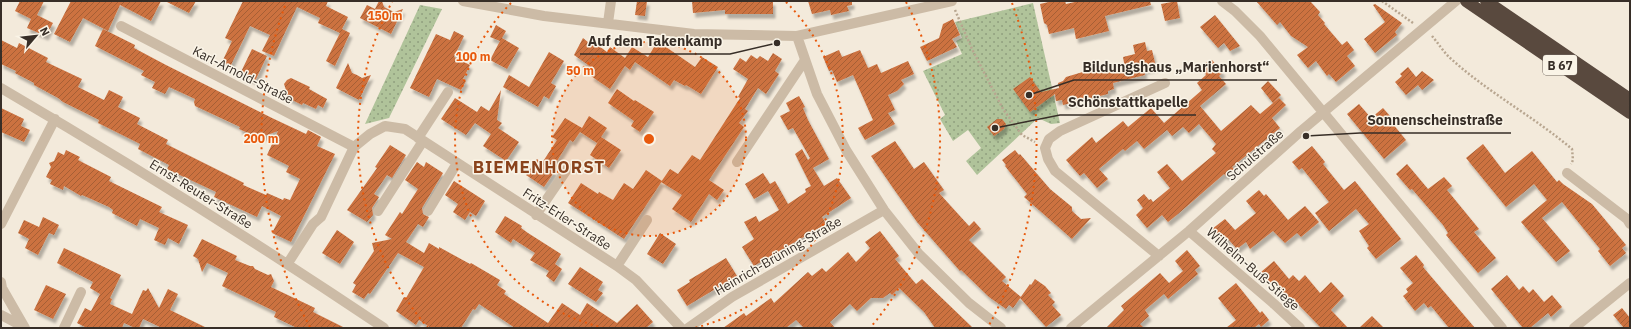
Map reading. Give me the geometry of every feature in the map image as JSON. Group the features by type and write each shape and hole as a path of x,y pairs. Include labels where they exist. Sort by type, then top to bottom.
{"highway":[{"name":"B 67","path":"1466,1 1490,8 1630,99"},
{"name":"B 67","path":"1490,8 1630,113"}],"street":[{"path":"463,1 481,3 544,16 694,34 797,36 952,1"},
{"path":"608,23 611,1"},
{"path":"1222,1 1235,10 1260,36 1502,328"},
{"name":"Schulstraße","path":"1071,328 1189,231 1323,113 1456,1"},
{"name":"Karl-Arnold-Straße","path":"121,26 354,147"},
{"path":"797,36 817,94 846,150 884,210 919,254 969,303 1001,328"},
{"path":"737,162 805,60"},
{"path":"1159,256 1056,171 1048,159 1045,148 1049,139 1060,131 1165,83"},
{"name":"Ernst-Reuter-Straße","path":"1,88 288,263 384,328"},
{"path":"378,211 448,92"},
{"path":"1,224 4,209 54,119"},
{"name":"Fritz-Erler-Straße","path":"288,263 313,224 321,218 354,147 370,134 385,126 405,129 617,266 636,280 681,328"},
{"path":"428,211 457,163"},
{"path":"536,215 568,168"},
{"path":"1567,173 1627,219 1630,224"},
{"name":"Heinrich-Brüning-Straße","path":"688,328 732,296 884,210"},
{"name":"Fritz-Erler-Straße","path":"617,266 647,220"},
{"name":"Wilhelm-Buß-Stiege","path":"1189,231 1274,303 1300,328"},
{"path":"1,282 2,288 25,327"},
{"path":"1574,328 1630,283"},
{"path":"64,328 81,292"},
{"path":"1,315 25,327"}],"path":[{"path":"952,1 972,49 1003,108 1022,135 1045,148"},
{"path":"1382,1 1432,36 1448,56 1468,73 1555,135 1572,149 1573,160 1567,173"}],"green space":[{"path":"1033,3 1060,123 1051,124 1038,118 977,175 966,161 981,148 968,130 953,141 940,119 945,115 923,71 962,54 956,41 962,38 955,22"},
{"path":"420,5 442,9 389,118 365,124"}],"building":[{"path":"20,1 44,1 37,15 53,23 46,36 27,28 31,19 15,11"},
{"path":"71,1 161,1 151,21 120,5 108,31 83,18 70,42 54,34"},
{"path":"165,1 196,1 189,13"},
{"path":"243,1 328,1 326,6 348,17 342,29 350,33 335,66 326,61 340,33 318,23 320,18 297,7 274,56 262,51 270,35 250,26 231,65 222,62 232,41 225,38"},
{"path":"379,1 382,1 384,7 394,12 403,9 391,34 360,18 367,5 375,9"},
{"path":"637,1 647,1 645,16 635,15"},
{"path":"692,1 773,1 773,14 725,14 725,10 693,13"},
{"path":"808,1 852,1 852,5 847,6 849,11 831,15 830,10 812,14"},
{"path":"1053,1 1065,1 1066,4 1079,1 1150,1 1151,5 1105,16 1109,31 1076,39 1074,28 1049,34 1047,25 1044,23 1040,4"},
{"path":"1177,1 1180,18 1165,21 1161,4"},
{"path":"1256,1 1310,1 1320,12 1318,15 1325,23 1324,24 1342,45 1347,41 1354,50 1347,56 1355,66 1336,82 1329,74 1327,76 1316,61 1308,68 1297,55 1308,47 1291,36 1280,22 1277,25"},
{"path":"1375,4 1402,23 1395,32 1397,35 1375,53 1364,39 1385,22 1373,5"},
{"path":"1215,15 1240,46 1230,51 1224,43 1218,48 1200,27"},
{"path":"953,19 960,35 952,39 957,47 927,61 920,47 939,38 943,24"},
{"path":"496,25 506,31 502,38 519,48 507,69 490,60 500,41 490,37"},
{"path":"103,29 135,45 134,48 166,65 272,118 306,134 308,130 321,137 317,146 335,154 291,242 272,233 281,216 262,206 257,217 214,197 216,192 167,169 169,165 138,149 140,144 98,123 99,120 63,102 34,85 34,83 15,73 16,71 1,64 1,40 17,48 19,43 48,58 46,62 82,79 78,87 104,100 109,90 123,97 118,107 140,118 137,124 168,140 166,144 244,183 243,185 266,195 267,193 283,200 284,198 290,200 300,179 286,172 289,166 267,155 278,131 259,138 239,129 240,127 195,106 195,99 169,87 165,94 152,88 155,82 141,75 144,71 95,46"},
{"path":"454,31 464,36 454,57 470,65 463,79 466,81 461,90 437,79 429,97 410,88 436,34 450,40"},
{"path":"583,38 589,43 591,40 607,52 610,47 625,58 632,47 648,57 656,44 661,47 663,45 695,67 702,57 718,67 701,94 674,80 670,86 635,62 630,70 625,66 610,89 591,76 595,70 574,55"},
{"path":"1145,42 1147,51 1152,50 1156,67 1144,70 1145,75 1113,83 1114,89 1108,91 1108,94 1063,105 1062,100 1056,101 1055,94 1030,112 1013,89 1030,77 1041,92 1059,88 1058,83 1063,81 1066,77 1086,71 1102,67 1103,73 1125,68 1123,57 1135,54 1133,45"},
{"path":"252,49 267,56 255,81 240,74"},
{"path":"839,50 842,57 860,50 868,68 877,64 881,73 908,61 914,74 901,80 904,84 897,91 888,95 895,110 888,113 895,124 865,140 858,128 873,120 853,75 837,82 832,70 829,71 823,57"},
{"path":"549,52 564,61 551,83 556,86 549,99 544,96 538,107 503,87 509,75 529,87"},
{"path":"773,53 782,59 775,71 779,74 766,94 758,88 745,109 748,111 739,123 744,127 709,180 724,190 717,200 709,194 691,222 672,209 682,195 661,182 670,169 678,174 692,155 700,160 740,98 738,97 748,79 733,69 740,58 746,62 751,55 757,59 760,56 768,61"},
{"path":"1212,60 1223,72 1219,76 1226,84 1200,106 1221,131 1251,105 1260,114 1279,98 1286,105 1272,118 1280,128 1232,167 1234,169 1226,176 1224,174 1168,222 1162,215 1147,228 1136,215 1143,208 1137,200 1144,194 1153,202 1170,188 1157,172 1167,164 1182,181 1216,153 1212,149 1216,144 1199,124 1189,133 1183,127 1172,136 1167,130 1144,149 1137,141 1125,151 1123,149 1099,169 1108,179 1097,188 1084,173 1080,176 1066,160 1092,137 1096,143 1123,121 1128,127 1151,108 1164,123 1202,90 1197,83 1206,75 1201,65"},
{"path":"348,63 352,73 362,78 371,75 359,100 336,88"},
{"path":"1408,67 1416,77 1422,71 1434,80 1422,90 1418,85 1406,95 1395,82 1402,76 1400,74"},
{"path":"291,78 310,87 309,89 327,99 323,108 318,105 316,109 303,103 302,105 284,96 286,90 284,84"},
{"path":"1268,81 1281,95 1273,103 1261,88"},
{"path":"617,89 634,101 635,100 654,112 640,132 631,126 634,121 608,103"},
{"path":"501,90 497,120 502,123 498,128 519,142 506,161 483,146 491,134 475,123 466,135 441,119 455,98 477,112 481,106 489,111"},
{"path":"799,96 805,107 803,108 808,120 829,159 813,168 824,186 837,178 851,198 822,217 826,224 754,266 742,247 754,239 744,222 756,216 759,222 779,210 768,191 754,199 745,184 763,173 770,184 775,181 788,204 806,192 805,189 811,186 795,154 802,149 808,160 810,158 793,128 788,130 780,116 790,111 786,103"},
{"path":"1359,104 1371,118 1383,108 1390,116 1388,118 1406,140 1384,159 1347,114"},
{"path":"1,108 24,119 21,126 30,130 24,142 1,132"},
{"path":"589,116 607,128 597,143 580,132 573,142 570,140 552,169 555,171 544,187 526,175 537,159 542,163 557,140 552,137 565,118 582,128"},
{"path":"997,119 1002,119 1006,124 1004,129 994,136 987,127"},
{"path":"601,137 621,150 609,168 590,155"},
{"path":"895,141 914,169 924,162 944,190 939,193 969,226 974,221 981,229 969,240 1006,277 1002,281 1021,297 1013,308 1009,305 1006,309 989,297 961,270 960,271 917,222 871,156"},
{"path":"1483,144 1505,173 1532,151 1557,182 1559,180 1592,204 1626,245 1622,248 1626,253 1610,266 1598,251 1600,249 1562,202 1542,218 1570,251 1556,262 1521,222 1547,200 1534,184 1506,207 1466,158"},
{"path":"390,145 406,155 392,178 387,175 374,194 379,197 372,208 373,215 367,222 347,210 377,168 375,167"},
{"path":"1312,146 1325,162 1323,164 1344,190 1355,181 1401,239 1376,259 1367,248 1369,246 1359,231 1369,224 1356,209 1329,231 1315,213 1329,202 1302,168 1299,170 1292,162"},
{"path":"66,150 80,157 78,160 111,177 109,181 162,207 159,212 188,225 179,244 168,238 165,245 154,240 159,228 140,219 137,226 112,213 113,210 109,207 82,195 81,196 64,186 63,190 50,184 52,180 46,177 51,167 49,163 54,161 58,152 64,155"},
{"path":"1015,150 1050,189 1072,207 1072,211 1081,219 1091,218 1072,239 1024,197 1027,194 1002,160"},
{"path":"417,162 424,167 426,162 443,173 422,208 423,214 429,217 423,227 418,224 406,242 424,253 429,243 470,264 471,263 500,280 497,285 506,291 504,294 548,323 562,303 580,315 587,303 617,323 637,304 653,322 646,328 515,328 479,304 475,310 473,309 461,328 431,328 419,320 416,325 396,311 404,297 406,298 424,267 398,253 370,294 368,293 364,299 352,292 356,285 353,283 374,251 372,243 392,239 385,235 400,212 402,214 418,189 405,180"},
{"path":"1407,164 1428,189 1444,177 1452,186 1447,190 1479,229 1474,232 1496,258 1478,273 1446,235 1448,233 1443,225 1412,189 1410,190 1396,174"},
{"path":"646,170 662,181 624,239 568,203 581,183 598,194 599,192 613,200 624,183 633,189"},
{"path":"454,181 485,201 476,216 470,212 465,220 453,212 458,204 445,195"},
{"path":"1259,190 1264,196 1266,194 1288,220 1305,206 1319,222 1301,237 1297,233 1285,243 1273,231 1250,249 1246,242 1237,249 1228,239 1223,243 1212,229 1225,219 1235,230 1256,213 1246,201"},
{"path":"505,216 522,226 521,228 561,254 555,264 562,269 554,282 546,276 549,271 530,260 535,253 513,239 511,243 495,232"},
{"path":"43,217 59,225 54,235 49,233 38,255 25,248 29,239 18,233 24,220 39,227"},
{"path":"337,230 354,242 340,264 322,253"},
{"path":"880,231 899,256 895,259 916,284 922,279 973,328 935,328 924,312 899,288 892,295 890,293 883,298 871,298 857,311 850,304 830,322 835,328 804,328 796,320 786,328 723,328 744,313 746,316 771,298 774,303 808,272 812,276 822,268 826,272 848,252 856,262 870,248 865,242"},
{"path":"660,233 676,244 663,264 647,254"},
{"path":"202,239 237,256 235,260 253,266 255,269 268,275 271,274 274,281 271,287 315,308 313,312 345,328 297,328 274,317 276,312 222,286 228,273 207,263 202,272 198,259 193,256"},
{"path":"64,248 121,275 110,298 112,299 110,304 132,314 143,290 146,291 148,288 159,308 168,289 178,294 170,310 207,328 162,328 143,319 139,328 135,328 124,323 122,328 87,328 77,323 85,308 91,311 100,294 90,288 93,282 57,263"},
{"path":"1187,250 1200,266 1195,270 1198,274 1168,299 1164,294 1145,310 1149,316 1140,324 1144,328 1106,328 1124,310 1121,306 1160,273 1169,283 1183,271 1175,261"},
{"path":"1416,255 1424,265 1423,267 1475,328 1449,328 1431,306 1428,308 1424,303 1415,311 1403,296 1408,292 1406,289 1413,283 1400,268"},
{"path":"726,258 737,276 687,306 677,290 690,282 689,280"},
{"path":"1274,261 1289,279 1293,275 1299,281 1305,275 1320,293 1331,282 1344,296 1331,310 1348,328 1321,328 1293,299 1291,301 1277,285 1274,288 1261,272"},
{"path":"580,267 603,282 598,290 603,293 596,302 568,284"},
{"path":"1507,275 1519,290 1523,286 1529,293 1533,289 1544,302 1552,295 1562,307 1551,317 1548,313 1530,328 1523,328 1491,289"},
{"path":"1035,279 1045,286 1051,293 1048,295 1055,302 1052,305 1061,315 1046,327 1020,298"},
{"path":"1236,283 1260,313 1262,311 1269,320 1261,327 1259,324 1254,328 1226,328 1236,320 1218,298"},
{"path":"46,285 66,294 53,319 34,310"},
{"path":"1622,308 1630,318 1630,328 1624,328 1613,315"},
{"path":"1372,316 1384,328 1359,328"}],"place":[{"name":"Auf dem Takenkamp","path":"777,43"},
{"name":"Bildungshaus „Marienhorst“","path":"1029,95"},
{"name":"Schönstattkapelle","path":"995,128"},
{"name":"Sonnenscheinstraße","path":"1306,136"}],"district":[{"name":"BIEMENHORST","path":"539,167"}]}
